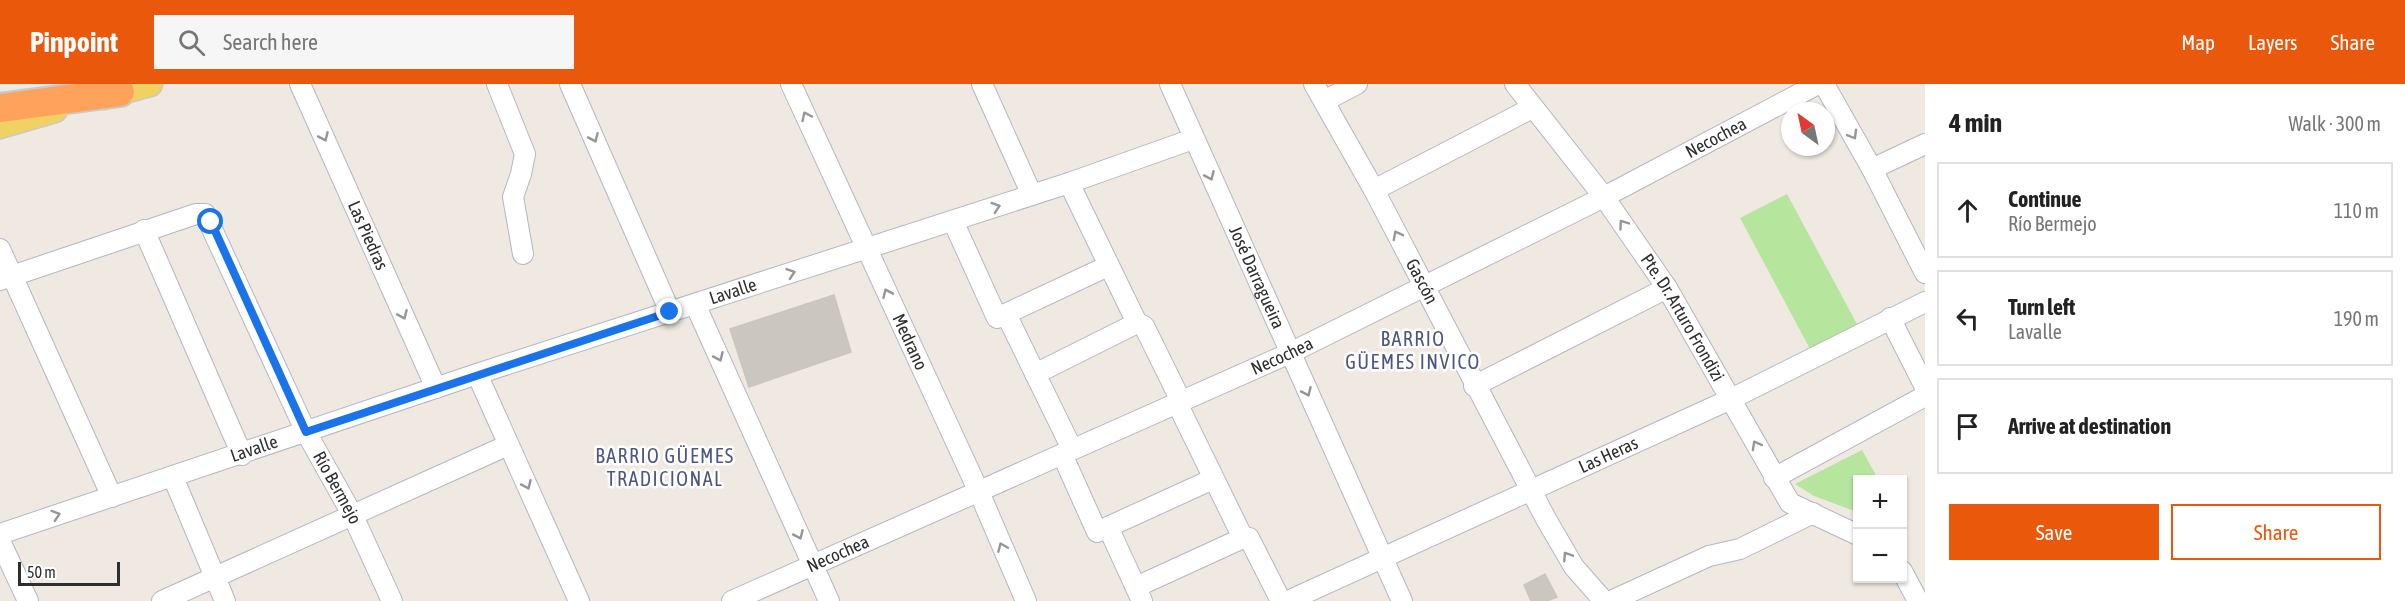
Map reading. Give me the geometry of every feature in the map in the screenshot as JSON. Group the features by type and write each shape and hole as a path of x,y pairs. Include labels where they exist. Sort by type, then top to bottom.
{"highway":[{"path":"0,97 50,84"},
{"path":"0,108 120,92"}],"main road":[{"path":"0,126 150,84"}],"street":[{"name":"Las Piedras","path":"300,84 436,388"},
{"path":"498,84 525,154 513,197 523,254"},
{"path":"570,84 670,312"},
{"name":"Medrano","path":"791,84 979,492 1026,601"},
{"path":"981,84 1032,195"},
{"name":"José Darragueira","path":"1170,84 1402,601"},
{"path":"1319,93 1357,84"},
{"name":"Pte. Dr. Arturo Frondizi","path":"1515,84 1604,197 1667,288 1790,503 1853,534"},
{"name":"Necochea","path":"732,601 1290,353 1425,288 1604,197 1818,84"},
{"path":"1824,84 1872,169 1925,273"},
{"name":"Gascón","path":"1319,93 1374,190 1474,386 1564,553 1604,601"},
{"path":"1374,190 1532,108"},
{"name":"Lavalle","path":"0,534 242,455 477,374 1069,183 1193,139"},
{"path":"1872,169 1925,144"},
{"path":"1069,183 1137,323 1144,326 1213,479 1243,538"},
{"name":"Río Bermejo","path":"144,230 196,214 205,214 306,432 353,516 392,601"},
{"path":"953,221 997,318 1108,266"},
{"path":"6,278 144,230 242,455"},
{"path":"0,249 6,278 112,497"},
{"path":"1474,386 1667,288"},
{"name":"Las Heras","path":"1288,601 1731,399 1925,302"},
{"path":"695,304 829,601"},
{"path":"1006,314 1035,374 1097,532 1213,479"},
{"path":"1890,318 1925,387"},
{"path":"1035,374 1137,323"},
{"path":"477,374 579,601"},
{"path":"1774,478 1925,396"},
{"path":"162,601 508,445"},
{"path":"173,477 225,601"},
{"path":"1611,601 1709,556 1740,549 1813,513"},
{"path":"1108,527 1139,594 1243,538 1249,538 1281,601"},
{"path":"0,541 28,601"},
{"path":"1906,583 1911,599"}],"green space":[{"path":"1787,194 1858,326 1810,349 1740,218"},
{"path":"1862,450 1876,475 1853,475 1853,511 1814,496 1795,484"}],"building":[{"path":"834,295 851,352 749,387 730,329"},
{"path":"1545,574 1557,597 1547,601 1531,601 1524,585"}],"district":[{"name":"BARRIO GÜEMES INVICO","path":"1413,350"},
{"name":"BARRIO GÜEMES TRADICIONAL","path":"665,468"}],"route":[{"path":"211,222 306,432 670,312"}]}
